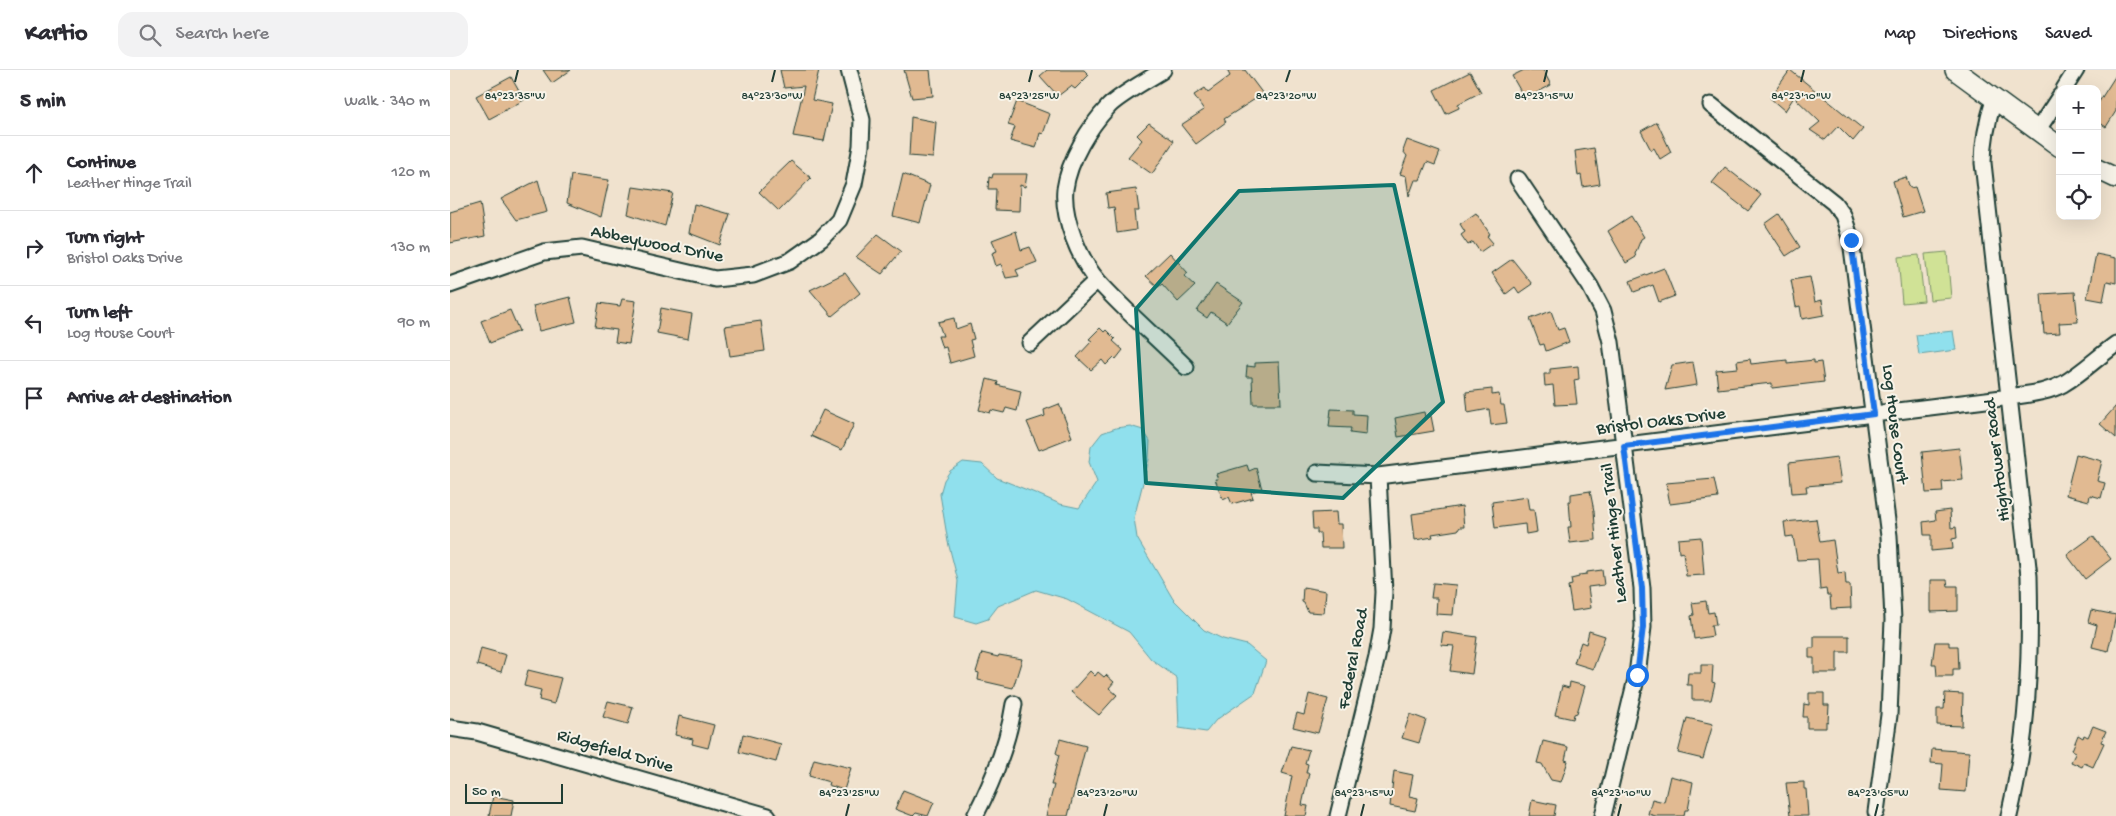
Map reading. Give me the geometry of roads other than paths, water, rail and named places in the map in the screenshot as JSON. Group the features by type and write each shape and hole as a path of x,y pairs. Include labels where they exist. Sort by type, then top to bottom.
{"main road":[{"path":"1956,70 2056,144"},
{"path":"2101,170 2116,178"}],"street":[{"name":"Abbeywood Drive","path":"450,285 544,252 582,248 715,279 754,275 790,261 822,239 839,220 854,184 861,146 862,120 849,70"},
{"path":"1163,70 1110,105 1088,132 1072,166 1065,190 1068,222 1079,251 1097,280 1186,367"},
{"path":"2067,85 2076,70"},
{"name":"Hightower Road","path":"1994,100 1983,144 1983,163 2029,576 2030,640 2026,714 2020,757 2008,816"},
{"path":"2037,131 2056,102"},
{"name":"Log House Court","path":"1711,105 1834,203 1843,215 1851,240 1888,536 1893,620 1889,715 1876,812"},
{"name":"Leather Hinge Trail","path":"1518,179 1590,286 1603,311 1611,342 1642,588 1643,627 1637,675 1603,816"},
{"path":"1030,343 1097,280"},
{"name":"Bristol Oaks Drive","path":"1317,473 1378,476 2010,397 2045,391 2061,385 2077,375 2116,344"},
{"name":"Federal Road","path":"1338,816 1377,657 1382,629 1384,592 1378,476"},
{"path":"976,816 989,789 1010,729 1014,704"},
{"name":"Ridgefield Drive","path":"450,728 476,732 768,816"}],"water":[{"path":"1953,331 1956,350 1919,355 1916,335"},
{"path":"1130,426 1143,430 1150,441 1149,459 1134,518 1137,538 1173,599 1204,630 1223,639 1247,645 1266,661 1255,693 1216,720 1206,732 1179,728 1177,678 1151,659 1129,632 1067,599 1036,590 998,606 988,619 976,623 955,617 958,581 948,542 940,494 944,480 950,471 963,462 982,464 997,478 1060,504 1079,508 1097,482 1089,462 1091,447 1102,433"}]}
